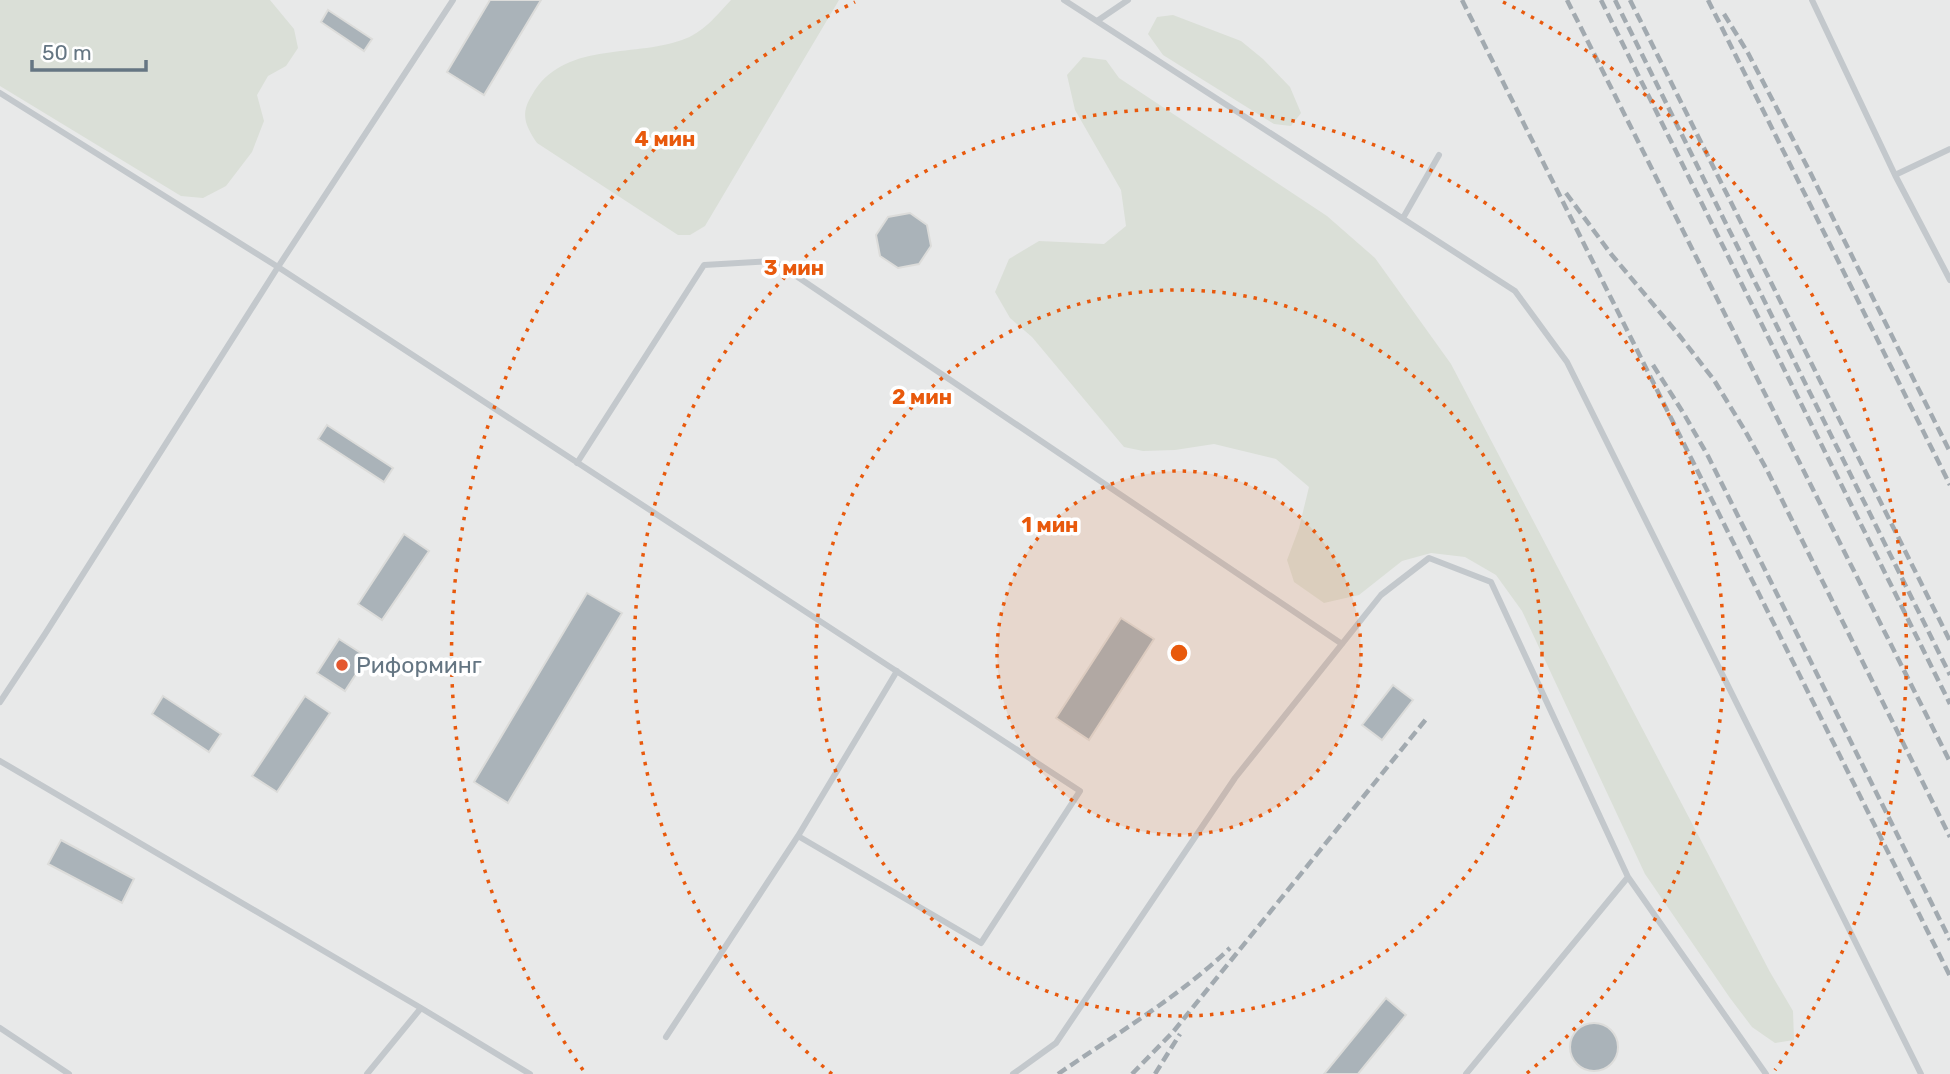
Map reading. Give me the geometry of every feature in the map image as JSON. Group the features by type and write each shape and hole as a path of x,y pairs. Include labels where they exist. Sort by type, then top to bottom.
{"lane":[{"path":"0,702 278,267 453,0"},
{"path":"1064,0 1515,291 1567,362 1921,1074"},
{"path":"1097,21 1128,0"},
{"path":"1812,0 1895,175 1950,279"},
{"path":"0,93 278,267 1080,791 981,943 798,836"},
{"path":"1895,175 1950,149"},
{"path":"1403,218 1439,155"},
{"path":"577,463 704,265 774,261 1342,644"},
{"path":"1013,1074 1056,1043 1235,778 1381,595 1429,558 1491,582 1628,877 1766,1074"},
{"path":"666,1037 798,836 897,671"},
{"path":"0,761 530,1074"},
{"path":"1466,1074 1628,877"},
{"path":"367,1074 421,1008"},
{"path":"0,1028 69,1074"}],"shaded area":[{"path":"0,0 1950,0 1950,1074 0,1074"},
{"path":"0,0 270,0 294,29 298,48 286,66 268,76 257,95 264,121 252,152 226,186 203,198 181,196 0,86"},
{"path":"731,0 839,0 705,226 690,235 678,235 537,143 527,125 526,108 545,78 561,66 600,54 662,45 690,37 709,23"},
{"path":"1173,15 1241,41 1263,59 1290,87 1301,113 1291,126 1274,124 1163,55 1148,34 1157,17"},
{"path":"1083,57 1106,60 1119,78 1327,216 1375,258 1451,364 1770,972 1793,1011 1794,1040 1775,1043 1752,1027 1645,874 1522,611 1496,575 1465,557 1431,553 1402,561 1359,595 1324,603 1294,582 1287,560 1299,528 1309,487 1276,459 1214,444 1175,450 1143,451 1124,447 1032,337 1010,318 995,292 1009,259 1039,241 1104,244 1126,226 1121,190 1075,110 1067,75"}],"building":[{"path":"490,0 541,0 484,95 447,72"},
{"path":"328,10 372,39 364,51 321,22"},
{"path":"910,213 927,225 931,246 919,264 898,268 880,256 876,235 888,217"},
{"path":"327,425 393,468 384,482 318,439"},
{"path":"404,534 429,551 382,620 358,604"},
{"path":"587,593 622,613 508,803 474,782"},
{"path":"1121,618 1154,639 1089,740 1056,718"},
{"name":"Риформинг","path":"339,639 367,657 345,691 317,673"},
{"path":"1393,685 1413,700 1382,740 1362,725"},
{"path":"163,696 221,734 209,752 152,714"},
{"path":"305,696 330,713 277,792 252,776"},
{"path":"61,840 134,879 122,903 48,864"},
{"path":"1386,998 1406,1015 1358,1074 1324,1074"},
{"path":"1594,1023 1611,1030 1618,1047 1611,1064 1594,1071 1577,1064 1570,1047 1577,1030"}],"railway":[{"path":"1462,0 1950,976"},
{"path":"1567,0 1950,762"},
{"path":"1601,0 1950,704"},
{"path":"1615,0 1950,675"},
{"path":"1630,0 1950,641"},
{"path":"1708,0 1950,485"},
{"path":"1724,14 1748,53 1810,172 1950,452"},
{"path":"1566,193 1611,254 1714,380 1744,429 1950,837"},
{"path":"1653,365 1708,456 1950,940"},
{"path":"1132,1074 1173,1032 1427,718"},
{"path":"1058,1074 1190,983 1230,948"},
{"path":"1155,1074 1180,1034"}],"place":[{"name":"Риформинг","path":"342,665"}]}
